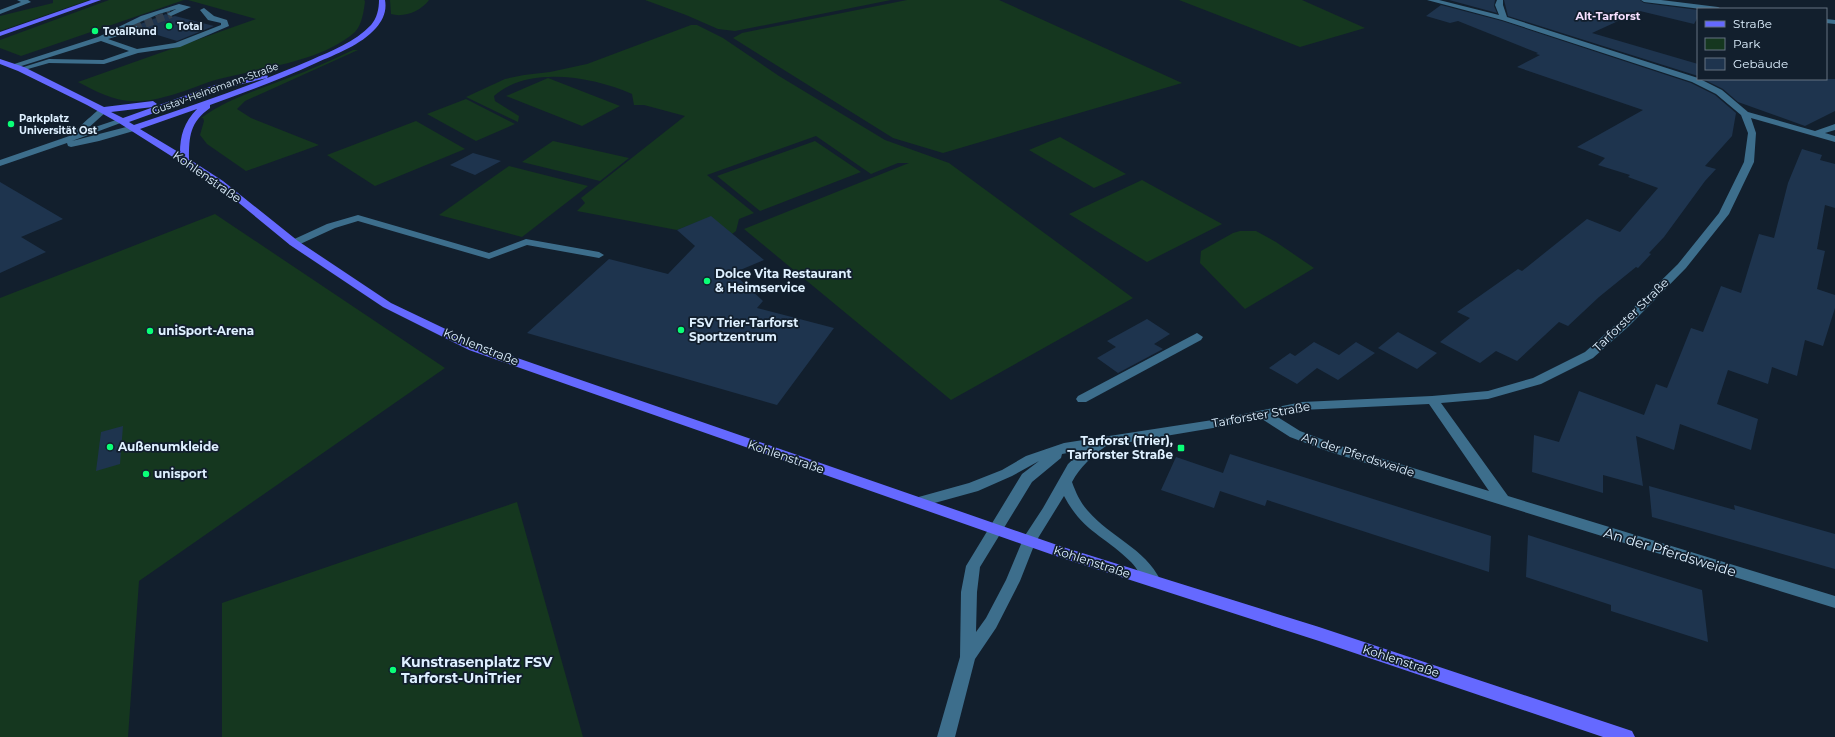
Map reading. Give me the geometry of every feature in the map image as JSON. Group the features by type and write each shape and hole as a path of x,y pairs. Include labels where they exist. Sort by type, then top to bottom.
{"main road":[{"path":"0,34 98,0"},
{"name":"Gustav-Heinemann-Straße","path":"134,128 273,79 343,48 370,30 376,24 382,12 382,0"},
{"name":"Kohlenstraße","path":"0,61 21,69 103,110 134,128 220,183 294,242 387,305 473,347 1029,541 1319,634 1626,737"},
{"name":"Gustav-Heinemann-Straße","path":"122,121 226,85 303,66"},
{"name":"Gustav-Heinemann-Straße","path":"103,110 142,106 192,97"},
{"path":"184,160 184,140 189,124 198,113 214,101"}],"street":[{"path":"0,12 28,2 20,0"},
{"name":"Tarforster Straße","path":"920,502 973,487 1007,473 1031,460 1064,448 1219,422 1302,406 1432,400 1488,395 1537,381 1589,355 1625,323 1682,266 1724,214 1749,162 1752,133 1745,114 1719,92 1696,80 1602,52 1504,18 1430,0"},
{"path":"1500,0 1499,5 1504,18"},
{"path":"1644,0 1710,8"},
{"path":"101,39 127,24 173,8 187,7 171,14"},
{"path":"21,69 42,62 64,60 104,62 137,51 177,45 225,26 224,22 211,18 204,10"},
{"path":"12,66 78,47 134,28"},
{"path":"101,39 137,51"},
{"path":"64,60 82,51 82,48 78,47"},
{"path":"69,138 92,122 103,110"},
{"path":"1745,114 1835,138"},
{"path":"0,163 122,121"},
{"path":"1817,133 1835,127"},
{"path":"38,150 96,139 134,128"},
{"path":"294,242 330,226 358,218 489,256 526,242 599,255"},
{"path":"1082,399 1198,337"},
{"path":"1432,400 1504,502"},
{"name":"An der Pferdsweide","path":"1263,413 1295,434 1332,448 1504,502 1835,602"},
{"name":"Tarforster Straße","path":"968,657 991,623 1010,587 1029,541 1048,512 1073,467 1093,448 1105,441"},
{"name":"Tarforster Straße","path":"968,657 969,592 973,566 1027,478 1064,448"},
{"path":"1064,482 1069,497 1086,518 1099,531 1134,556 1154,582"},
{"path":"946,737 968,657"}],"green space":[{"path":"53,0 89,0 0,31 0,16 53,3"},
{"path":"109,0 184,0 21,56 0,48 0,40"},
{"path":"188,0 365,1 361,21 355,32 330,48 301,59 219,79 159,98 140,101 115,99 78,82 256,19"},
{"path":"390,0 429,0 426,4 412,13 396,15 391,14"},
{"path":"645,0 891,0 735,31 718,29"},
{"path":"907,0 999,0 1182,83 943,153 893,138 733,38 742,33"},
{"path":"1179,0 1302,0 1365,28 1300,47"},
{"path":"691,25 697,25 723,38 779,76 885,140 949,163 1133,298 951,400 744,229 909,163 898,163 871,174 816,136 707,175 754,213 739,219 736,231 732,234 711,217 677,230 577,211 585,203 581,198 685,116 644,105 634,105 632,94 617,88 581,79 562,77 543,77 525,80 508,86 494,96 495,101 519,116 518,122 466,97 505,79 550,72 587,64"},
{"path":"353,50 358,50 245,101 237,109 251,118 319,145 246,171 207,144 200,135 204,121 203,118 201,118 221,105 313,68"},
{"path":"548,78 620,106 582,126 506,96"},
{"path":"466,99 515,124 476,141 427,114"},
{"path":"416,121 465,149 375,186 327,155"},
{"path":"1060,137 1126,174 1094,188 1029,150"},
{"path":"553,141 629,158 600,181 522,162"},
{"path":"815,141 861,172 760,211 717,176"},
{"path":"509,166 588,186 522,237 439,215"},
{"path":"1142,180 1222,224 1147,262 1069,214"},
{"name":"unisport","path":"215,214 445,368 139,581 128,737 0,737 0,298"},
{"path":"1240,231 1256,231 1276,242 1314,268 1245,309 1200,263 1201,251 1233,233"},
{"name":"Kunstrasenplatz FSV Tarforst-UniTrier","path":"517,502 583,737 222,737 222,603"}],"building":[{"path":"1449,0 1495,0 1494,6 1497,13"},
{"path":"1504,0 1640,0 1644,3 1697,10 1697,19 1694,24 1640,11 1592,33 1697,64 1697,76 1508,16"},
{"path":"1441,5 1502,21 1691,83 1715,95 1736,113 1732,136 1705,166 1716,169 1705,181 1664,237 1649,253 1651,254 1638,268 1636,267 1599,297 1568,326 1559,322 1517,361 1496,351 1480,363 1440,342 1470,318 1457,312 1518,269 1522,271 1587,219 1620,232 1658,188 1628,177 1630,175 1598,165 1605,158 1577,147 1643,110 1517,67 1540,55 1458,21 1450,23 1426,16"},
{"path":"166,14 170,17 175,16 214,26 177,41 138,29 138,25"},
{"path":"1835,79 1835,111 1805,126 1738,102 1723,89 1705,80"},
{"path":"1802,149 1822,155 1820,160 1835,164 1835,208 1825,205 1817,249 1825,251 1817,289 1835,295 1835,308 1823,346 1805,340 1797,376 1772,367 1768,384 1728,370 1717,404 1758,419 1751,450 1680,424 1674,450 1636,436 1643,486 1603,475 1603,493 1532,472 1534,435 1559,442 1579,391 1644,415 1656,384 1667,388 1691,328 1703,332 1721,286 1741,293 1759,234 1774,238 1788,183"},
{"path":"473,153 501,161 475,175 450,165"},
{"path":"0,182 63,219 21,237 46,252 0,273"},
{"name":"FSV Trier-Tarforst Sportzentrum","path":"711,216 764,260 733,273 763,301 757,308 834,328 777,405 527,333 609,259 668,274 695,246 677,230"},
{"path":"1147,319 1170,334 1154,344 1163,349 1118,373 1097,358 1116,347 1107,341"},
{"path":"1398,332 1437,353 1417,369 1378,348"},
{"path":"1314,342 1339,355 1356,342 1375,353 1338,380 1317,368 1297,384 1269,368 1290,353 1295,356"},
{"name":"Außenumkleide","path":"123,426 120,464 96,471 101,432"},
{"path":"1230,454 1491,536 1489,572 1267,500 1265,506 1220,491 1214,508 1161,490 1176,457 1223,473"},
{"path":"1649,486 1735,510 1734,505 1835,534 1835,569 1652,517"},
{"path":"1528,535 1702,590 1708,642 1611,611 1611,605 1526,577"}],"tunnel":[{"path":"134,28 171,14"}],"place":[{"name":"Total","path":"169,26"},
{"name":"TotalRund","path":"95,31"},
{"name":"Parkplatz Universität Ost","path":"11,124"},
{"name":"Dolce Vita Restaurant & Heimservice","path":"707,281"},
{"name":"FSV Trier-Tarforst Sportzentrum","path":"681,330"},
{"name":"uniSport-Arena","path":"150,331"},
{"name":"Außenumkleide","path":"110,447"},
{"name":"Tarforst (Trier), Tarforster Straße","path":"1181,448"},
{"name":"unisport","path":"146,474"},
{"name":"Kunstrasenplatz FSV Tarforst-UniTrier","path":"393,670"}],"district":[{"name":"Alt-Tarforst","path":"1608,16"}]}
